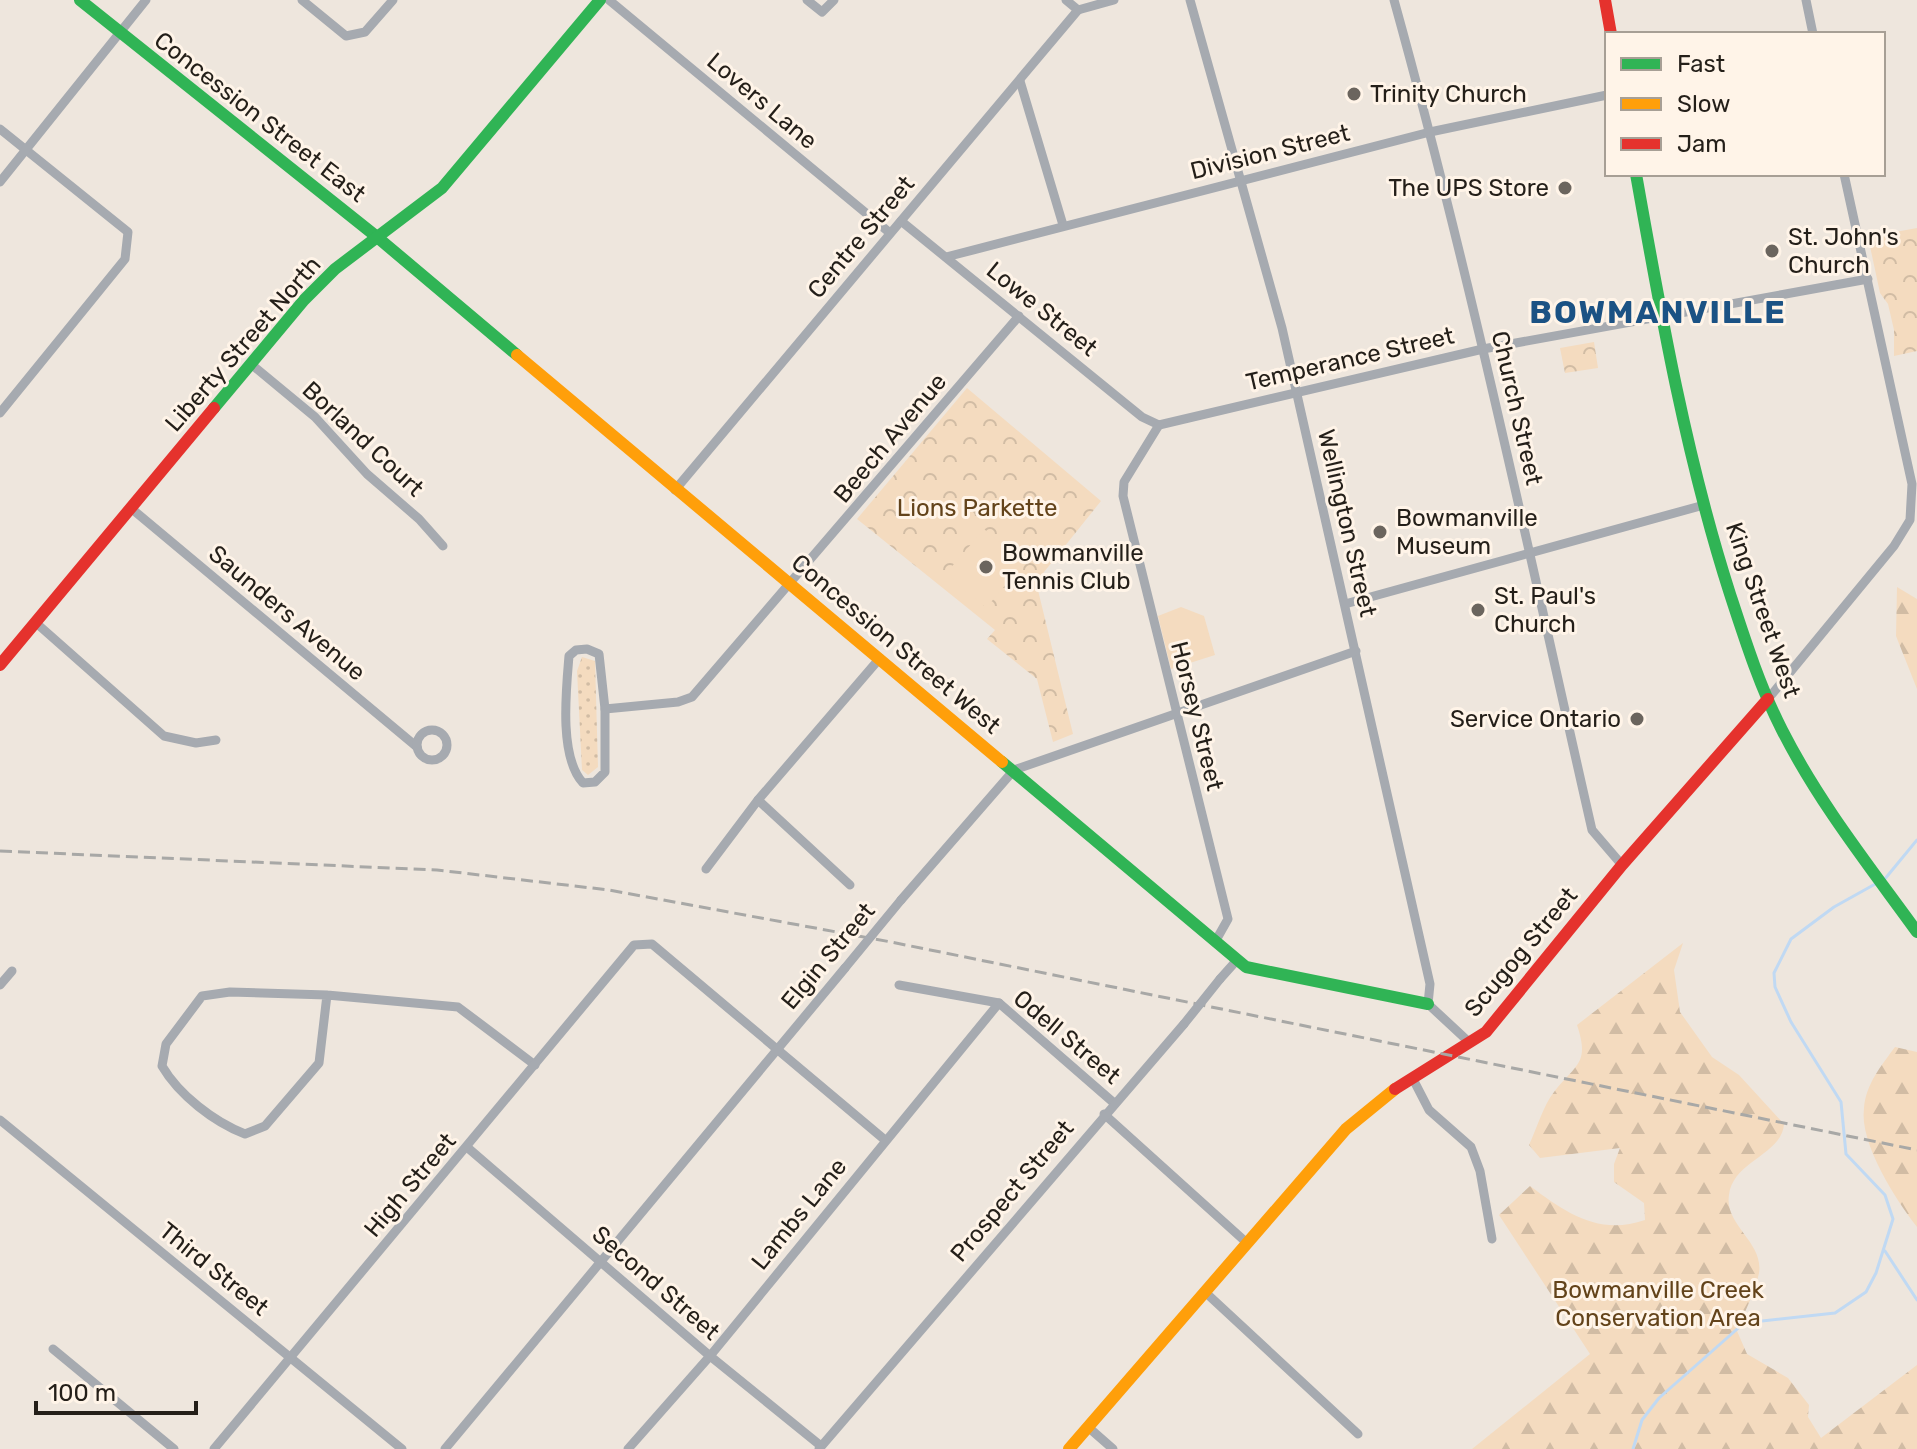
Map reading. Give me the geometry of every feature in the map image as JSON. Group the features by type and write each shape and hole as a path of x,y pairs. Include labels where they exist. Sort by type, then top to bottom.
{"street":[{"name":"Concession Street East","path":"80,0 377,237"},
{"path":"0,182 146,0"},
{"path":"302,0 346,36 365,32 393,0"},
{"name":"Liberty Street North","path":"0,665 304,300 335,269 442,188 600,0"},
{"name":"Lovers Lane","path":"609,0 890,233"},
{"path":"807,0 822,12 834,0"},
{"path":"1066,0 1078,10 1114,0"},
{"name":"Wellington Street","path":"1190,0 1296,391 1430,984 1428,1004"},
{"name":"Church Street","path":"1394,0 1483,349 1592,830 1622,865"},
{"path":"1605,0 1611,32"},
{"path":"1806,0 1813,32"},
{"name":"Centre Street","path":"675,490 1078,10"},
{"path":"1020,81 1063,225"},
{"name":"Division Street","path":"946,257 1430,132 1605,95"},
{"path":"0,129 128,232 125,259 0,413"},
{"name":"King Street West","path":"1636,176 1660,315 1704,505 1768,699 1828,806 1917,932"},
{"path":"1844,176 1868,279"},
{"name":"Lowe Street","path":"901,221 1142,417 1159,425"},
{"name":"Concession Street West","path":"377,237 1246,967 1428,1004"},
{"name":"Temperance Street","path":"1159,425 1483,349 1868,279"},
{"name":"Scugog Street","path":"1069,1449 1346,1129 1383,1097 1486,1032 1622,865 1768,699 1894,546 1910,520 1912,484 1868,279"},
{"name":"Beech Avenue","path":"605,709 678,702 692,697 1019,316"},
{"name":"Borland Court","path":"251,364 315,417 367,474 419,519 443,546"},
{"name":"Horsey Street","path":"1159,425 1124,482 1123,496 1228,919 1215,942"},
{"path":"1345,604 1704,505"},
{"name":"Saunders Avenue","path":"132,509 417,747"},
{"path":"35,622 164,736 196,743 216,740"},
{"path":"576,650 599,654 605,709 605,772 595,782 583,783 571,770 565,700 569,656 576,650"},
{"path":"1014,770 1356,651"},
{"path":"706,869 758,800 880,658"},
{"name":"Elgin Street","path":"445,1449 603,1264 901,900 1014,770"},
{"path":"758,800 850,885"},
{"name":"High Street","path":"214,1449 468,1148 634,945 652,944 777,1048"},
{"name":"Prospect Street","path":"820,1448 1237,960"},
{"path":"0,985 12,971"},
{"name":"Odell Street","path":"899,985 999,1003 1114,1103"},
{"path":"327,995 319,1063 265,1126 245,1134 226,1127 172,1082 162,1066 166,1044 202,996 230,992 327,995 458,1007 535,1065"},
{"name":"Lambs Lane","path":"628,1449 710,1356 999,1003"},
{"path":"1428,1004 1470,1043"},
{"path":"777,1048 885,1140"},
{"path":"1413,1079 1429,1110 1471,1147 1480,1171 1492,1239"},
{"name":"Odell Street","path":"1104,1114 1247,1243"},
{"name":"Third Street","path":"0,1120 402,1449"},
{"name":"Second Street","path":"468,1148 820,1448"},
{"path":"1205,1292 1358,1434"},
{"path":"53,1349 174,1449"},
{"path":"1088,1427 1113,1449"}],"green space":[{"path":"1917,228 1917,351 1894,356 1894,330 1888,304 1880,293 1868,237"},
{"path":"1594,342 1598,368 1565,373 1560,348"},
{"name":"Lions Parkette","path":"967,388 1101,501 1036,582 1073,734 1053,742 1037,679 987,639 995,630 857,519"},
{"name":"Bowmanville Tennis Club","path":"984,529 1024,563 986,608 955,582 948,571"},
{"path":"1897,587 1917,599 1917,689 1896,636"},
{"path":"1181,607 1204,616 1215,655 1171,669 1158,616"},
{"path":"582,657 595,661 598,767 588,775 582,770 577,671"},
{"name":"Bowmanville Creek Conservation Area","path":"1683,943 1674,970 1680,1012 1712,1057 1739,1075 1784,1124 1775,1143 1732,1183 1729,1195 1732,1215 1759,1262 1757,1280 1737,1331 1747,1354 1788,1378 1809,1405 1808,1417 1821,1438 1917,1365 1917,1449 1472,1449 1590,1354 1499,1215 1530,1186 1584,1219 1613,1225 1645,1220 1644,1203 1614,1182 1614,1164 1620,1148 1540,1158 1529,1145 1550,1098 1579,1063 1582,1048 1577,1025"},
{"path":"1895,1047 1917,1052 1917,1227 1881,1170 1867,1138 1864,1122 1868,1091"}],"waterway":[{"path":"1884,880 1917,840"},
{"path":"1633,1449 1642,1420 1659,1398 1744,1323 1835,1313 1866,1292 1876,1273 1893,1219 1885,1195 1846,1154 1841,1102 1791,1022 1775,987 1774,973 1791,939 1834,907 1877,883"},
{"path":"1885,1251 1917,1300"}],"railway":[{"path":"0,851 437,870 609,890 891,942 1917,1150"}],"traffic: fast":[{"path":"80,0 377,237 517,355"},
{"path":"214,408 304,300 335,269 442,188 600,0"},
{"path":"1636,176 1665,333 1700,490 1753,663 1796,757 1846,834 1917,932"},
{"path":"1002,762 1246,967 1428,1004"}],"traffic: slow":[{"path":"517,355 1002,762"},
{"path":"1069,1449 1346,1129 1395,1089"}],"traffic: jam":[{"path":"1605,0 1611,32"},
{"path":"0,665 214,408"},
{"path":"1395,1089 1486,1032 1622,865 1768,699"}],"place":[{"name":"Trinity Church","path":"1354,94"},
{"name":"The UPS Store","path":"1565,188"},
{"name":"St. John's Church","path":"1772,251"},
{"name":"Bowmanville Museum","path":"1380,532"},
{"name":"Bowmanville Tennis Club","path":"986,567"},
{"name":"St. Paul's Church","path":"1478,610"},
{"name":"Service Ontario","path":"1637,719"}],"district":[{"name":"BOWMANVILLE","path":"1658,312"}]}
